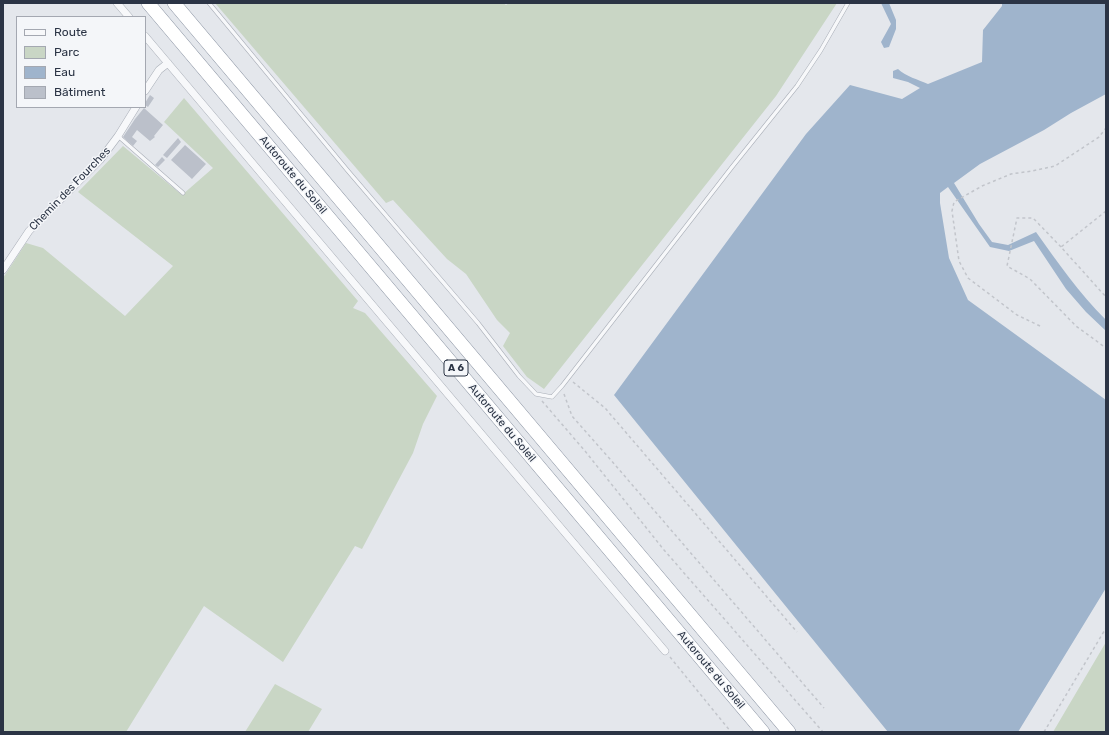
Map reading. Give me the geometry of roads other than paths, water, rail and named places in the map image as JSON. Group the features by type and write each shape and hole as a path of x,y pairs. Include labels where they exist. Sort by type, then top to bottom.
{"highway":[{"name":"Autoroute du Soleil","path":"148,3 763,732"},
{"name":"Autoroute du Soleil","path":"174,3 789,732"}],"street":[{"path":"117,3 127,16"},
{"path":"146,38 164,66 666,651"},
{"path":"146,90 164,66"},
{"name":"Chemin des Fourches","path":"3,270 28,231 100,160 118,136 135,108"}],"lane":[{"path":"209,3 348,171 478,324 519,376 536,394 552,397 797,86 821,50 848,3"},
{"path":"118,136 183,193"}],"water":[{"path":"881,3 889,3 896,20 896,29 889,47 884,48 881,42 891,24"},
{"path":"1002,3 1106,3 1106,94 1044,130 980,164 954,183 992,242 1008,245 1036,232 1078,288 1106,320 1106,331 1086,312 1066,289 1034,241 1009,251 990,247 948,187 940,193 940,203 949,258 968,300 1106,400 1106,588 1018,732 888,732 614,395 806,134 850,85 902,99 920,88 908,82 893,78 893,71 898,69 908,76 928,84 982,62 983,30 1002,6"}]}
